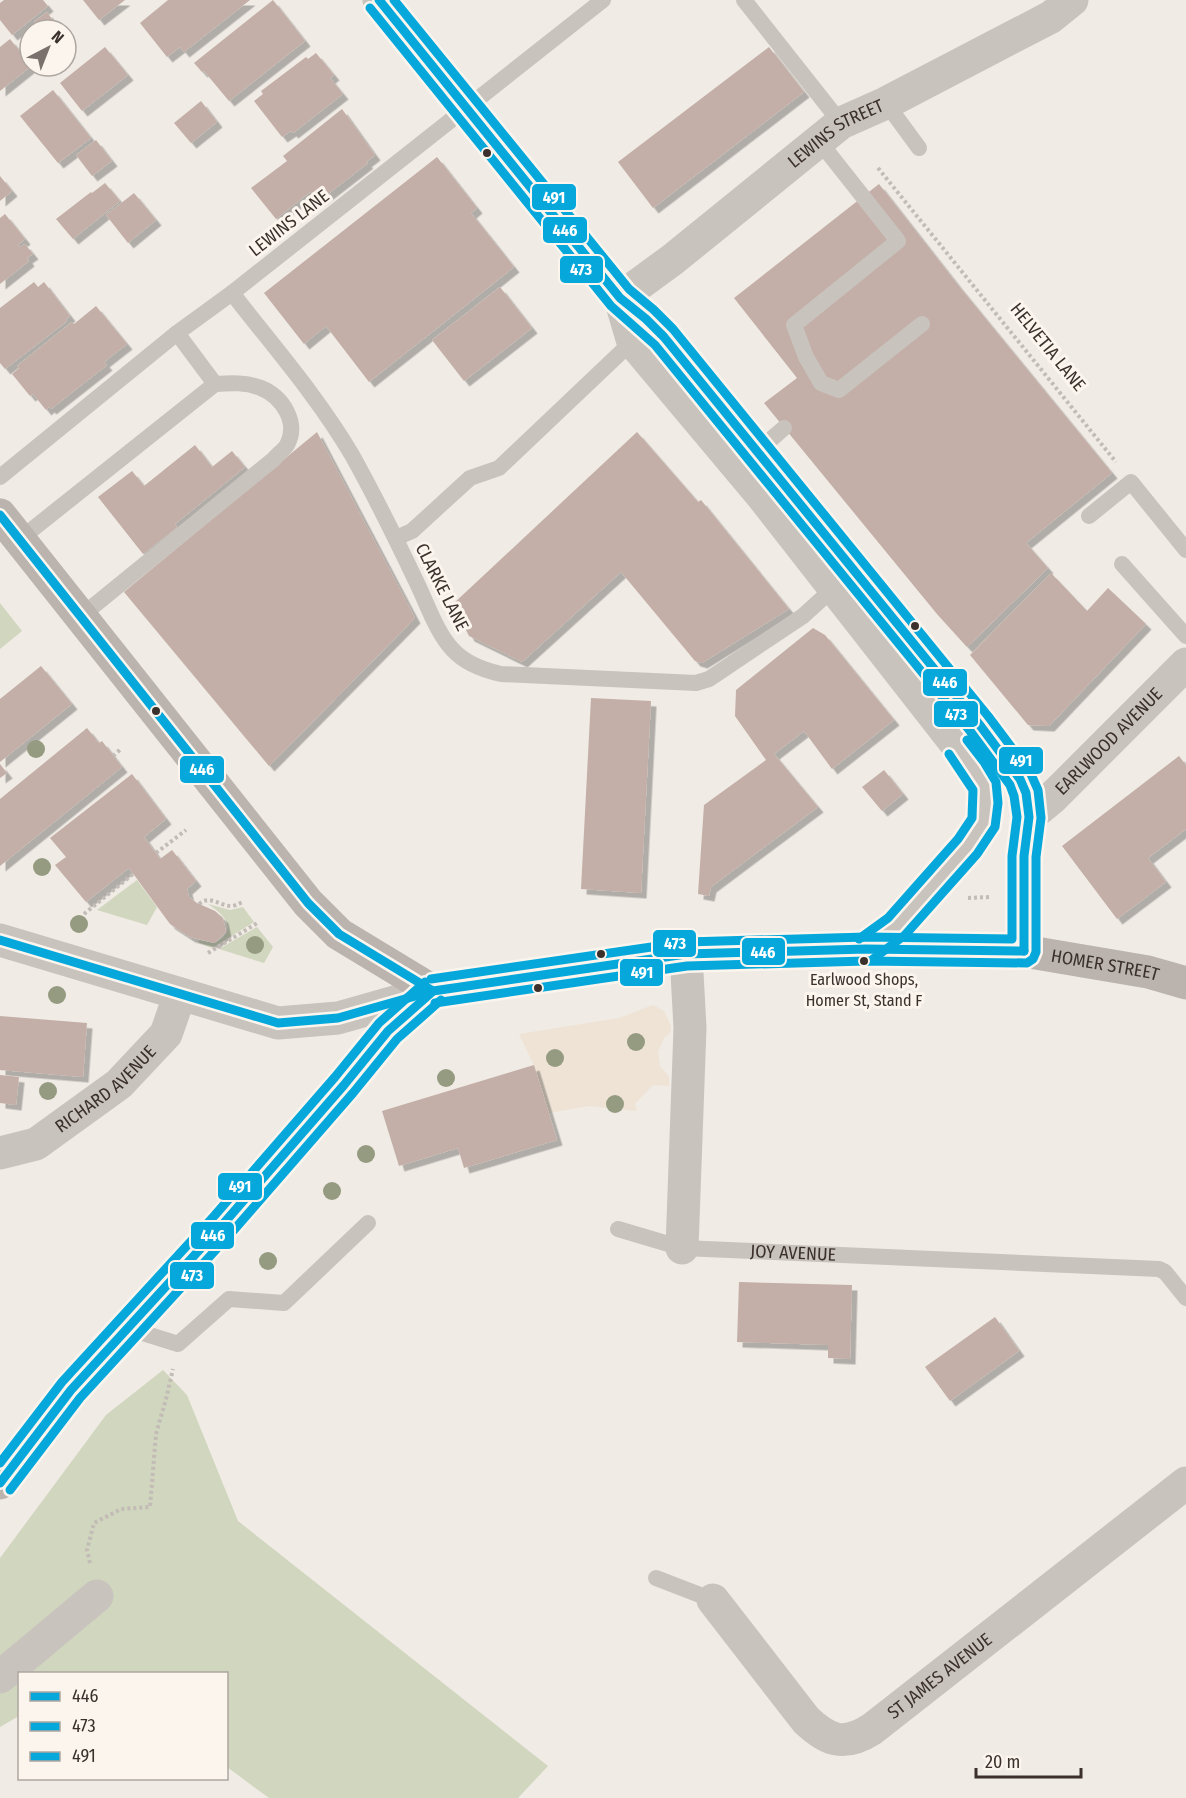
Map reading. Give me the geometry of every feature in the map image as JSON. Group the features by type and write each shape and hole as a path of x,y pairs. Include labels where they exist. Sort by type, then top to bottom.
{"main road":[{"path":"0,1483 71,1390 224,1223 388,1031 433,991 346,939 317,912 10,527"},
{"name":"HOMER STREET","path":"433,991 686,954 866,949 1024,951 1148,972 1186,983"}],"street":[{"path":"379,0 620,298 640,330 748,460 946,707 1020,779 1026,793 1029,817 1024,856 1024,951"},
{"name":"LEWINS STREET","path":"620,298 830,132 1051,17 1072,0"},
{"name":"EARLWOOD AVENUE","path":"1029,817 1052,798 1186,664"},
{"path":"866,949 897,927 968,846 984,822 985,786 946,707"},
{"name":"HOMER STREET","path":"0,940 278,1023 338,1018 433,991"},
{"path":"681,1248 690,1028 686,954"},
{"name":"RICHARD AVENUE","path":"0,1153 36,1144 119,1084 166,1034 180,994"},
{"name":"ST JAMES AVENUE","path":"713,1600 806,1720 821,1734 834,1739 862,1736 1186,1483"},
{"path":"0,1677 97,1596"}],"lane":[{"name":"LEWINS LANE","path":"0,477 177,333 232,293 603,0"},
{"path":"744,0 898,241 794,325 806,357 821,383 839,390 922,324"},
{"path":"886,103 919,148"},
{"name":"CLARKE LANE","path":"232,293 329,417 396,538 441,633 467,662 501,674 696,683 709,679 803,616 843,579"},
{"path":"396,538 412,531 470,478 499,468 640,330"},
{"path":"177,333 215,384"},
{"path":"10,527 215,384 241,383 263,388 279,400 290,415 292,431 287,446 80,617"},
{"path":"748,460 784,428"},
{"path":"1089,516 1131,482 1186,550"},
{"path":"1122,564 1186,636"},
{"path":"127,1328 178,1344 229,1299 284,1303 368,1222"},
{"name":"JOY AVENUE","path":"618,1229 681,1248 1160,1269 1186,1298"},
{"path":"656,1578 713,1600"}],"path":[{"name":"HELVETIA LANE","path":"878,168 1131,482"},
{"path":"113,756 121,749"},
{"path":"156,853 186,830"},
{"path":"84,914 133,874"},
{"path":"200,904 208,900 233,906 243,902"},
{"path":"208,953 259,922"},
{"path":"97,1596 87,1550 94,1523 121,1509 150,1507 156,1434 178,1344"}],"green space":[{"path":"0,603 22,631 0,649"},
{"path":"137,880 157,907 147,925 97,910"},
{"path":"208,904 230,910 243,907 254,922 212,948 199,943 198,940 215,943 227,932 227,922"},
{"path":"257,927 273,947 264,963 219,949"},
{"path":"163,1370 187,1395 238,1521 548,1766 518,1798 269,1798 228,1768 228,1672 18,1672 18,1717 0,1727 0,1558 106,1415"}],"shaded area":[{"path":"653,1005 664,1011 671,1026 671,1032 664,1038 658,1052 660,1066 669,1077 669,1086 653,1085 635,1104 637,1111 589,1106 549,1113 534,1065 519,1034 619,1018"}],"building":[{"path":"4,0 43,0 48,6 33,18 18,18 18,30 12,35 0,20 0,3"},
{"path":"83,0 125,0 99,20"},
{"path":"168,0 250,0 184,52 180,47 167,57 140,23"},
{"path":"273,0 305,41 229,101 204,71 202,72 194,63"},
{"path":"47,12 51,18 39,18"},
{"path":"10,39 18,49 18,77 0,91 0,47"},
{"path":"105,47 128,75 82,111 60,83 66,78 78,78 78,69"},
{"path":"769,47 804,92 653,208 618,162"},
{"path":"316,53 334,75 330,78 343,94 293,133 291,131 282,137 254,101 263,94 261,91 306,57 308,59"},
{"path":"53,90 91,138 58,163 20,116"},
{"path":"201,101 217,122 191,143 174,123"},
{"path":"342,109 375,155 319,201 310,192 276,219 251,188 287,161 283,156"},
{"path":"96,140 112,161 92,176 76,155"},
{"path":"437,157 477,208 471,213 514,267 369,382 326,326 304,344 264,293"},
{"path":"0,176 12,191 0,201"},
{"path":"105,183 120,201 73,239 56,219"},
{"path":"879,184 958,285 1112,473 1026,543 1048,568 967,647 937,614 764,403 797,378 734,298"},
{"path":"134,193 156,220 128,243 106,215"},
{"path":"5,214 25,239 18,245 19,247 25,244 33,254 27,258 29,261 0,284 0,218"},
{"path":"34,282 38,287 44,282 70,316 66,319 67,321 5,369 0,363 0,308"},
{"path":"500,287 532,328 464,381 432,340"},
{"path":"96,306 127,344 104,362 107,365 51,409 49,407 46,410 33,394 30,396 12,374 19,368 17,366"},
{"path":"317,432 415,618 269,766 124,592"},
{"path":"637,432 698,502 701,500 789,609 702,663 695,661 621,572 522,662 469,636 453,604"},
{"path":"195,445 212,467 232,451 245,467 175,524 177,527 143,554 98,497 132,471 144,486"},
{"path":"1051,573 1087,611 1108,588 1146,624 1049,726 1028,725 970,655"},
{"path":"813,628 825,635 894,720 832,769 804,731 774,754 818,807 711,887 709,896 698,894 704,805 766,760 735,716 736,690"},
{"path":"41,666 72,704 0,762 0,699"},
{"path":"591,698 651,701 641,893 581,889"},
{"path":"87,728 99,743 102,741 122,767 0,866 0,799"},
{"path":"1179,756 1186,765 1186,829 1148,858 1166,882 1117,919 1062,846"},
{"path":"0,764 7,773 0,778"},
{"path":"884,770 903,794 882,811 862,787"},
{"path":"132,774 166,819 144,837 160,859 172,850 196,881 187,889 189,897 223,918 226,932 214,943 190,937 170,924 129,868 86,902 55,865 66,857 50,838"},
{"path":"0,1016 87,1023 83,1077 0,1070"},
{"path":"534,1065 557,1140 464,1168 458,1148 399,1166 382,1111"},
{"path":"0,1075 19,1077 16,1105 0,1103"},
{"path":"739,1282 852,1285 850,1359 828,1358 828,1345 737,1342"},
{"path":"995,1317 1019,1351 950,1401 925,1367"}],"transit line":[{"name":"446","path":"379,0 620,298 664,337 979,724 1020,779 1026,793 1029,817 1024,856 1024,951"},
{"name":"491","path":"394,0 629,289 673,329 988,716 1030,772 1038,790 1041,818 1036,857 1036,952 1033,959 1027,963 866,961 687,966 435,1003"},
{"name":"473","path":"370,8 611,306 655,345 970,731 1010,785 1017,817 1012,856 1012,939 866,937 686,942 431,979"},
{"name":"446","path":"0,515 308,903 339,934 433,991"},
{"name":"473","path":"873,959 905,935 977,854 995,827 998,803 996,782 967,740"},
{"name":"491","path":"859,939 888,918 958,839 972,818 973,790 949,754"},
{"name":"446","path":"0,940 278,1023 338,1018 433,991 686,954 866,949 1024,951"},
{"name":"491","path":"0,1463 62,1382 215,1215 379,1023 425,982"},
{"name":"446","path":"0,1483 71,1390 224,1223 388,1031 431,993"},
{"name":"473","path":"10,1490 80,1398 233,1231 397,1039 441,1000"}],"place":[{"name":"Earlwood Shops, Homer St, Stand F","path":"864,961"}]}
